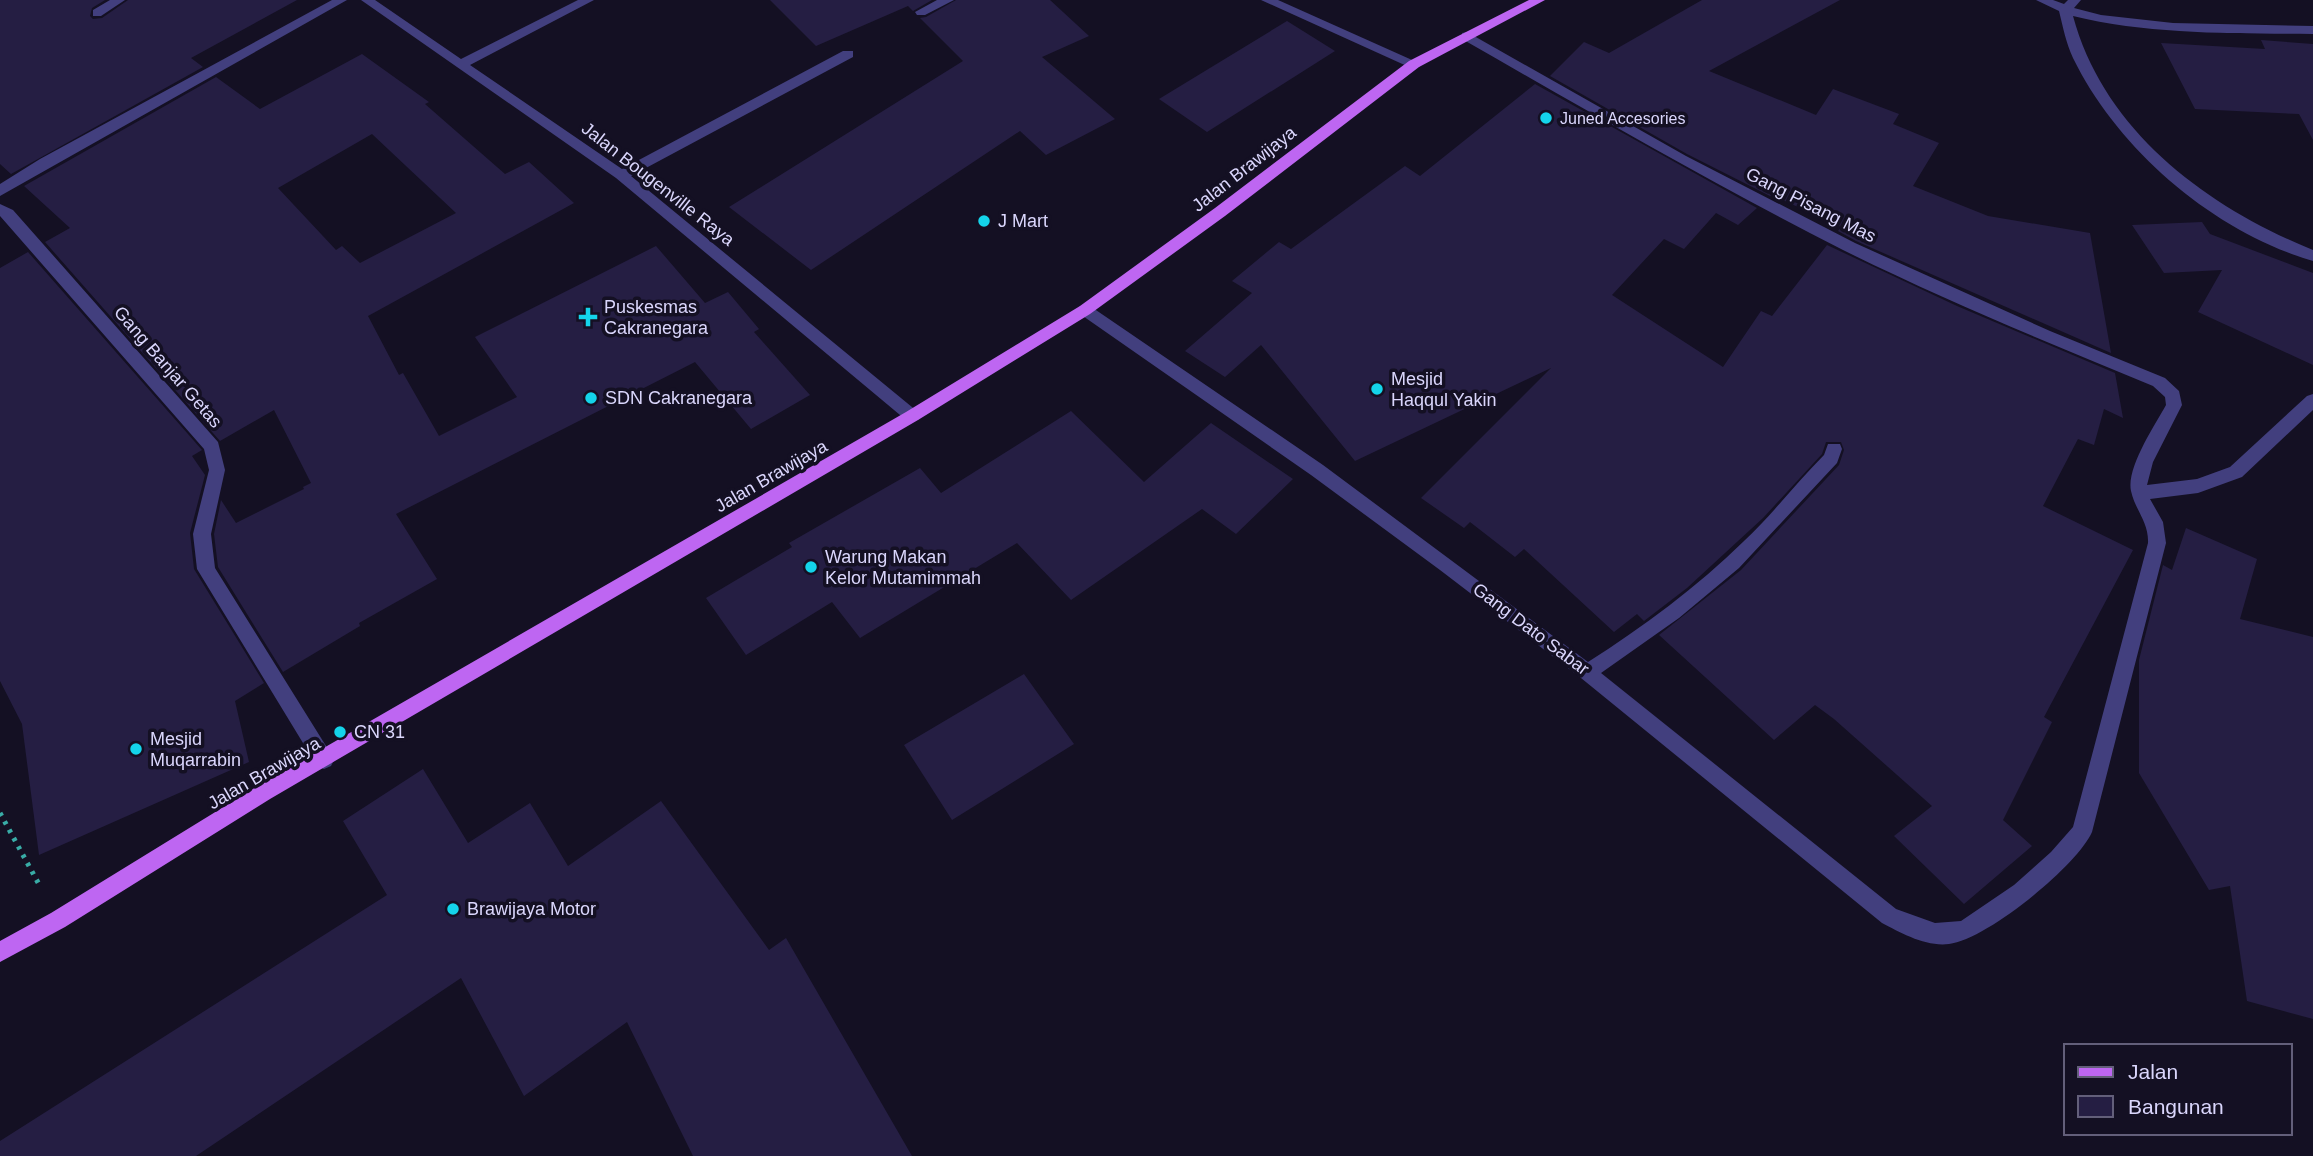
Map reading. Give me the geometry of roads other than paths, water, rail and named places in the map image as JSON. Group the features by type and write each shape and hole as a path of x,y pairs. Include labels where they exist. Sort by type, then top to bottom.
{"main road":[{"name":"Jalan Brawijaya","path":"0,952 58,920 263,793 324,760 912,416 1085,310 1220,212 1414,64 1539,0"}],"street":[{"path":"97,13 119,0"},
{"path":"0,191 45,162 341,0"},
{"name":"Jalan Bougenville Raya","path":"366,0 621,176 912,416"},
{"path":"461,64 588,0"},
{"path":"921,12 948,0"},
{"path":"1267,0 1414,64"},
{"path":"2042,0 2065,12 2119,21 2191,27 2313,30"},
{"path":"2065,12 2075,0"},
{"path":"2087,0 2119,21"},
{"path":"2065,12 2077,54 2116,115 2172,178 2234,219 2313,256"},
{"name":"Gang Pisang Mas","path":"1467,36 1681,159 1850,247 2020,324 2152,379 2169,389 2175,403 2140,474 2140,493"},
{"path":"621,176 848,54"},
{"name":"Gang Banjar Getas","path":"0,209 8,214 212,447 217,470 202,534 206,569 324,760"},
{"name":"Gang Dato Sabar","path":"1085,310 1318,470 1587,672 1889,916 1914,928 1940,934 1952,934 1974,927 2060,860 2082,832 2157,543 2155,520 2140,493"},
{"path":"2140,493 2198,486 2236,472 2313,400"},
{"path":"1587,672 1703,589 1750,547 1792,504 1831,458 1834,449"}],"place":[{"name":"Juned Accesories","path":"1546,118"},
{"name":"J Mart","path":"984,221"},
{"name":"Puskesmas Cakranegara","path":"588,317"},
{"name":"Mesjid Haqqul Yakin","path":"1377,389"},
{"name":"SDN Cakranegara","path":"591,398"},
{"name":"Warung Makan Kelor Mutamimmah","path":"811,567"},
{"name":"CN 31","path":"340,732"},
{"name":"Mesjid Muqarrabin","path":"136,749"},
{"name":"Brawijaya Motor","path":"453,909"}]}
